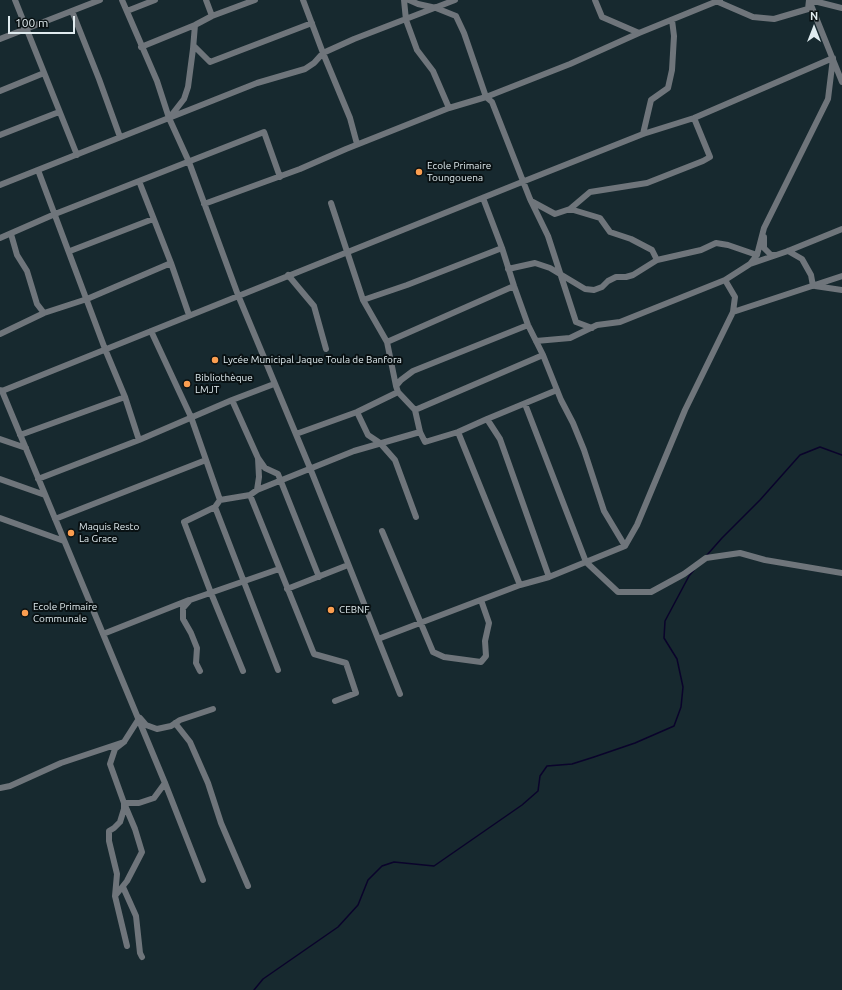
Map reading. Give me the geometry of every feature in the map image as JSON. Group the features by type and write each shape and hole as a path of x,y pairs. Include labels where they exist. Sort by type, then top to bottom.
{"street":[{"path":"15,0 77,155"},
{"path":"0,39 100,0"},
{"path":"122,0 157,81 170,118 189,162 238,295 310,468 400,694"},
{"path":"127,11 155,0"},
{"path":"206,0 212,16"},
{"path":"141,46 195,25 212,16 255,0"},
{"path":"303,0 350,118 357,144"},
{"path":"404,0 406,20 417,50 433,71 450,108"},
{"path":"409,0 456,16 469,45 486,97 492,102 522,182 548,236 576,322 592,328"},
{"path":"0,185 257,83 306,69 323,53 354,39 436,8 446,2 455,0"},
{"path":"595,0 602,16 639,33"},
{"path":"700,0 702,2 715,2 752,17 774,19 811,10 824,4"},
{"path":"842,8 810,0 811,10 817,19 842,82"},
{"path":"204,204 280,177 357,144 450,108 486,97 570,64 639,33 715,2"},
{"path":"72,11 120,137"},
{"path":"643,134 651,100 668,88 672,70 674,36 672,20"},
{"path":"194,46 210,62 312,23"},
{"path":"170,118 184,99 188,87 194,46 195,25"},
{"path":"203,880 165,783 1,391 643,134 694,118 833,58"},
{"path":"750,264 757,255 764,228 828,98 833,58"},
{"path":"0,91 44,74"},
{"path":"0,135 59,112"},
{"path":"530,201 555,214 570,209 590,192 647,183 710,157 694,118"},
{"path":"0,238 55,214 264,132 280,177"},
{"path":"38,170 70,251 105,349 125,397 139,440"},
{"path":"138,181 171,263 189,315"},
{"path":"483,198 502,248 528,325 573,423 584,450 604,511 625,546"},
{"path":"331,203 363,300 387,342 397,389 415,410 420,432 425,442 458,432 487,418 557,390"},
{"path":"570,209 600,218 610,232 631,239 652,250 657,260"},
{"path":"70,251 153,218"},
{"path":"764,228 764,248 771,255 776,255"},
{"path":"536,341 570,338 597,325 620,322 725,280 750,264 788,251 842,229"},
{"path":"11,234 17,255 27,271 36,304 44,313"},
{"path":"508,269 535,263 550,268 561,276 585,289 594,290 616,278 626,278 657,260 701,250 716,243 728,245 757,255"},
{"path":"363,300 407,285 502,248"},
{"path":"788,251 802,259 812,275 813,286"},
{"path":"0,334 44,313 87,299 171,263"},
{"path":"288,275 314,306 326,349"},
{"path":"732,312 842,276"},
{"path":"378,640 421,622 520,585 549,577 625,546 637,525 685,410 732,312 735,297 725,280"},
{"path":"387,342 514,286"},
{"path":"813,286 842,290"},
{"path":"296,434 357,412 397,389 401,380 413,371 528,325"},
{"path":"151,331 191,417 220,500"},
{"path":"415,410 543,355"},
{"path":"38,479 139,440 191,417 274,384"},
{"path":"20,435 125,397"},
{"path":"232,400 258,458 265,468 278,474 319,577"},
{"path":"525,404 586,562 618,592 651,592 684,574 706,558 740,553 765,560 842,573"},
{"path":"357,412 368,435 380,443 395,460 416,517"},
{"path":"487,418 500,439 549,577"},
{"path":"243,671 210,593 184,522 214,507 220,500 250,495 257,490 354,451 420,432"},
{"path":"458,432 520,585"},
{"path":"0,439 26,448"},
{"path":"257,490 259,477 258,458"},
{"path":"55,519 206,460"},
{"path":"0,480 45,495"},
{"path":"250,495 314,654 346,664 356,693 335,702"},
{"path":"214,507 278,670"},
{"path":"0,518 64,541"},
{"path":"382,531 421,622 432,652 444,656 481,662 486,656 485,641 489,623 481,600"},
{"path":"287,589 348,565"},
{"path":"103,634 190,600 279,568"},
{"path":"190,600 183,608 183,619 197,648 196,663 200,671"},
{"path":"137,717 146,725 157,729 171,726 180,720 213,709"},
{"path":"115,896 128,881 142,852 135,829 110,764 114,749 124,742 137,717"},
{"path":"175,723 190,742 208,783 221,823 248,886"},
{"path":"0,788 10,786 61,763 124,742"},
{"path":"124,803 139,803 154,798 165,783"},
{"path":"124,803 124,809 120,822 108,831 109,841 118,874 115,896 127,946"},
{"path":"123,887 136,916 140,953 142,957"}],"waterway":[{"path":"707,555 760,500 800,455 820,447 842,455"},
{"path":"254,990 263,979 338,927 358,905 368,880 382,866 394,862 434,866 522,805 538,791 540,776 547,766 572,764 635,743 674,726 681,707 683,687 677,659 664,638 665,621 689,576 694,570"}],"place":[{"name":"Ecole Primaire Toungouena","path":"419,172"},
{"name":"Lycée Municipal Jaque Toula de Banfora","path":"215,360"},
{"name":"Bibliothèque LMJT","path":"187,384"},
{"name":"Maquis Resto La Grace","path":"71,533"},
{"name":"CEBNF","path":"331,610"},
{"name":"Ecole Primaire Communale","path":"25,613"}]}
